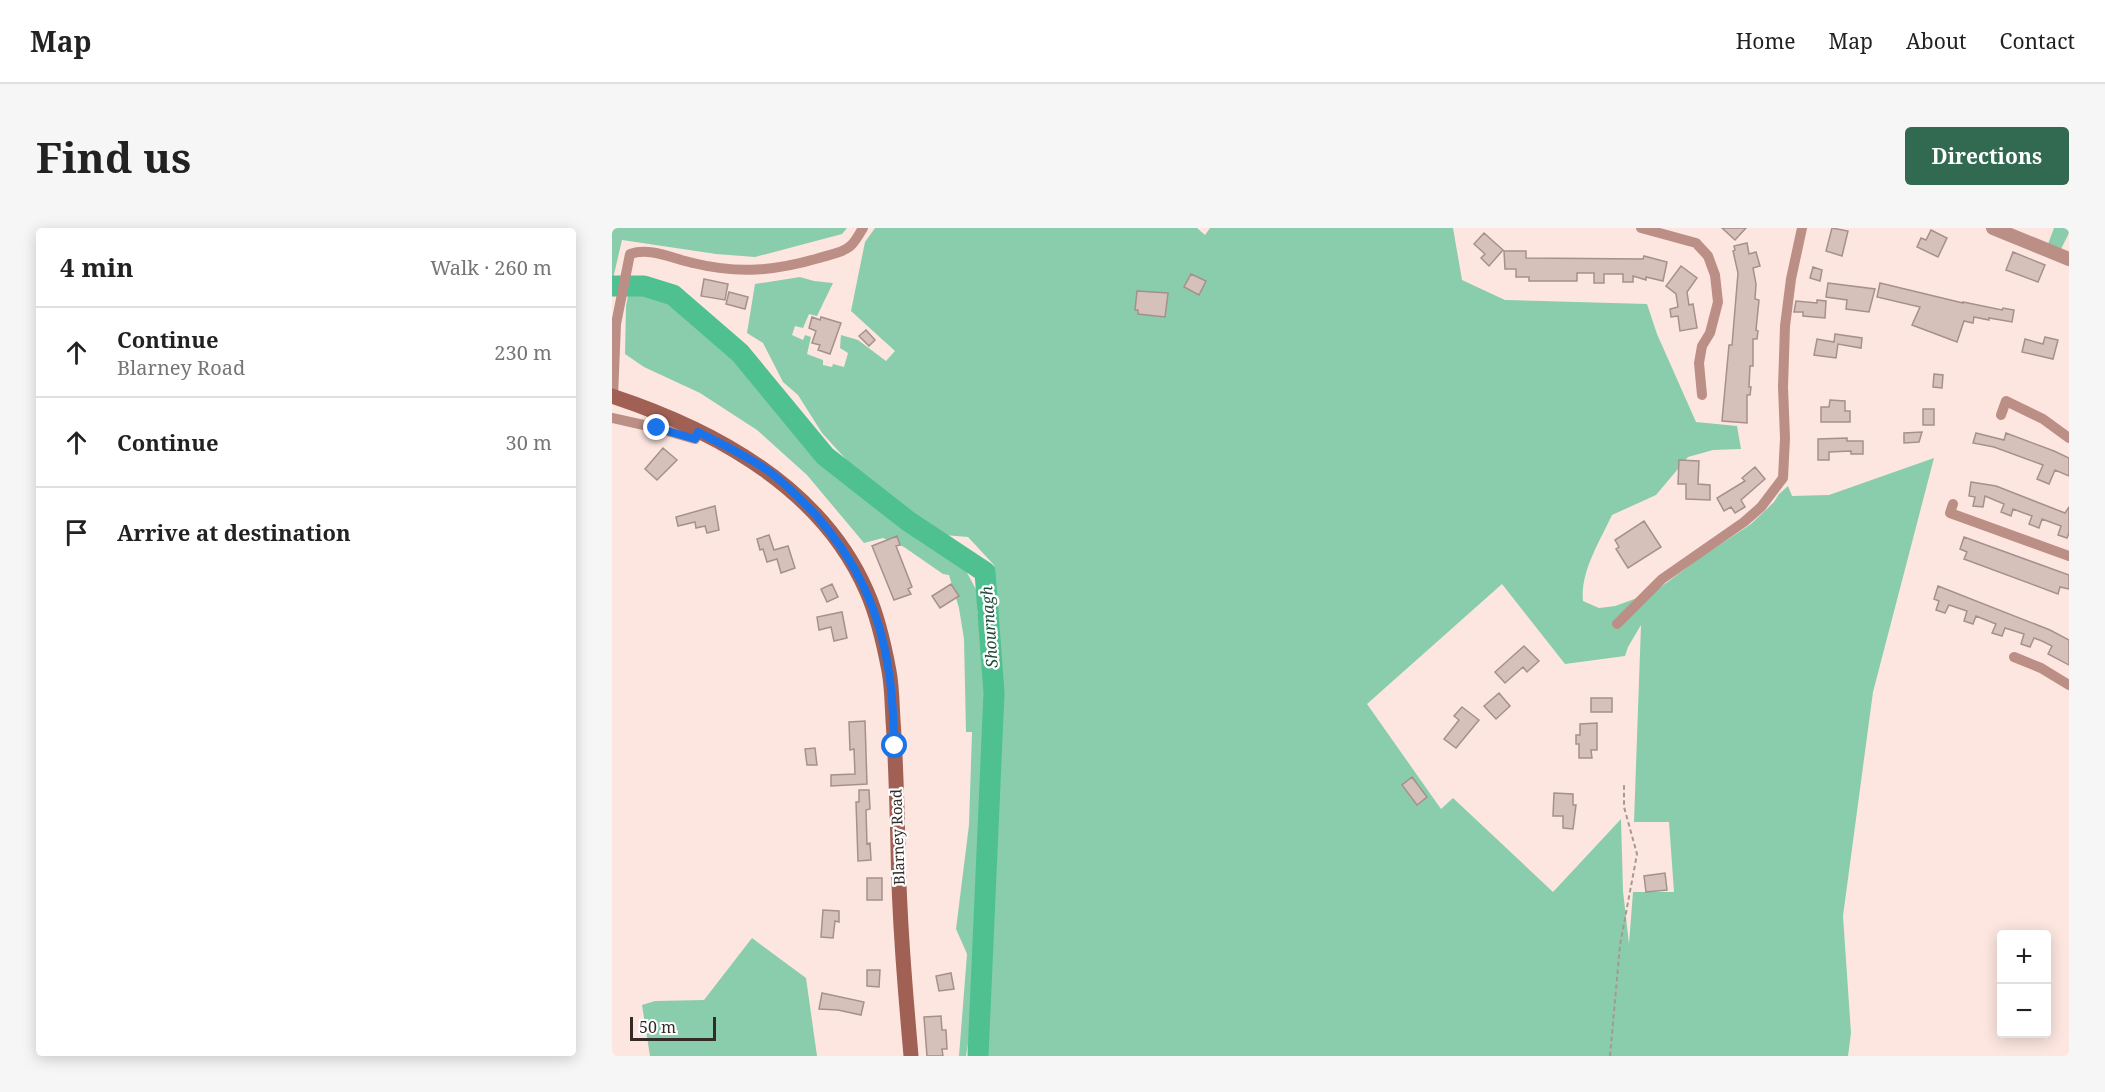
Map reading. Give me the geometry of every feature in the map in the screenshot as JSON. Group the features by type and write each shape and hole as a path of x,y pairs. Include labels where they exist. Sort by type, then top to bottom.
{"main road":[{"name":"Blarney Road","path":"613,397 698,432 738,452 768,471 801,500 834,535 856,570 874,610 890,674 896,768 900,911 911,1056"}],"street":[{"path":"613,397 615,338 630,254 637,251 651,252 718,268 745,271 773,269 801,263 849,247 863,228"},
{"path":"1641,228 1696,243 1708,256 1715,275 1718,302 1710,333 1702,346 1699,363 1702,395"},
{"path":"1617,624 1662,579 1752,515 1772,494 1783,478 1785,326 1791,279 1802,228"},
{"path":"1993,228 2069,259"},
{"path":"2001,415 2006,401 2043,419 2069,438"},
{"path":"612,418 695,439 698,432"},
{"path":"1953,504 1950,513 2069,556"},
{"path":"2014,657 2041,668 2069,685"}],"path":[{"path":"1610,1056 1620,945 1636,854 1624,807 1624,783"}],"green space":[{"path":"612,228 847,228 842,234 755,257 716,254 622,240 612,283"},
{"path":"875,228 1197,228 1205,235 1210,228 1453,228 1462,280 1505,300 1647,304 1657,334 1696,422 1737,426 1741,449 1713,450 1688,457 1656,495 1612,515 1592,557 1583,590 1583,601 1599,608 1615,606 1654,592 1751,524 1788,486 1792,496 1829,495 1934,458 1873,692 1843,916 1851,1033 1848,1056 983,1056 987,999 979,981 966,1056 959,1056 967,954 956,929 969,825 972,732 966,732 964,639 959,608 949,575 943,574 904,547 883,538 864,543 807,475 757,430 700,393 644,367 625,354 626,306 629,290 660,294 672,301 690,319 729,350 824,461 869,499 926,538 965,569 979,595 977,615 994,565 968,537 944,535 901,506 852,466 822,433 798,395 783,382 763,343 747,333 755,284 800,277 833,283 817,316 809,314 803,328 795,326 792,335 803,340 805,335 811,337 807,354 823,360 823,365 832,367 833,364 844,367 848,353 840,348 841,335 858,340 886,361 895,351 851,311 865,242","holes":["1502,584 1565,664 1625,656 1641,625 1634,822 1669,822 1674,892 1633,892 1629,944 1623,891 1621,819 1553,892 1453,798 1441,809 1367,704"]},
{"path":"2054,228 2069,228 2061,249 2048,244"},
{"path":"752,938 806,978 817,1056 650,1056 642,1005 655,1001 704,1000"}],"building":[{"path":"1722,228 1746,228 1735,240"},
{"path":"1832,228 1848,231 1842,256 1826,251"},
{"path":"1931,230 1947,238 1938,257 1917,247 1921,238 1926,240"},
{"path":"1484,233 1503,250 1489,266 1481,258 1485,254 1474,244"},
{"path":"1747,243 1749,254 1756,252 1760,266 1753,268 1756,284 1755,299 1759,300 1756,330 1758,331 1757,339 1753,339 1753,366 1750,366 1749,387 1751,387 1750,395 1747,395 1747,423 1722,421 1738,273 1733,251 1734,246"},
{"path":"1504,251 1526,251 1526,258 1643,259 1644,256 1667,262 1663,281 1646,277 1646,280 1633,276 1633,282 1623,282 1623,274 1604,274 1604,283 1594,283 1594,273 1577,273 1577,281 1529,281 1529,277 1516,277 1516,269 1505,269"},
{"path":"2013,252 2045,265 2038,282 2006,270"},
{"path":"1681,266 1697,278 1687,292 1689,305 1693,304 1697,328 1680,331 1678,316 1671,317 1670,309 1678,307 1676,294 1666,286"},
{"path":"1813,267 1822,270 1820,281 1810,278"},
{"path":"1191,274 1206,281 1199,295 1184,287"},
{"path":"704,279 728,284 725,300 701,296"},
{"path":"1828,283 1875,289 1869,312 1846,309 1847,300 1826,297"},
{"path":"1880,283 1963,303 2014,310 2012,322 1974,317 1973,323 1964,321 1957,342 1912,325 1920,307 1877,297"},
{"path":"1137,291 1168,293 1165,317 1138,314 1138,310 1135,310"},
{"path":"729,292 748,297 745,309 726,304"},
{"path":"1817,300 1826,301 1825,318 1803,316 1803,312 1794,312 1796,301 1817,303"},
{"path":"812,317 820,320 821,317 841,323 830,354 818,350 820,345 812,343 816,331 809,328"},
{"path":"866,330 875,340 869,346 859,336"},
{"path":"1835,334 1862,338 1861,348 1838,344 1836,358 1814,355 1817,339 1834,342"},
{"path":"2045,337 2058,340 2053,359 2022,352 2025,339 2043,344"},
{"path":"1934,374 1943,375 1942,388 1933,387"},
{"path":"1830,400 1845,401 1845,411 1850,411 1850,422 1821,422 1821,407 1829,407"},
{"path":"1923,409 1934,409 1934,425 1923,425"},
{"path":"1922,432 1919,442 1904,443 1904,433"},
{"path":"1976,433 2004,440 2006,433 2054,451 2069,458 2069,476 2055,470 2049,484 2037,479 2043,465 1994,447 1973,443"},
{"path":"1847,438 1847,441 1863,441 1863,454 1851,454 1851,451 1829,452 1829,460 1818,460 1818,439"},
{"path":"663,448 677,460 657,480 645,469"},
{"path":"1679,460 1699,461 1698,484 1710,485 1710,500 1686,499 1686,484 1678,484"},
{"path":"1755,467 1765,479 1741,500 1745,507 1735,513 1731,507 1724,511 1717,498 1745,481 1742,478"},
{"path":"1971,482 1996,486 2065,513 2069,507 2067,538 2058,535 2061,526 2042,519 2039,528 2029,524 2032,516 2013,509 2011,516 2001,512 2004,504 1985,496 1983,507 1973,506 1975,497 1969,496"},
{"path":"715,506 719,530 707,533 705,526 696,528 695,522 678,526 676,517"},
{"path":"1644,521 1661,547 1628,568 1616,549 1619,547 1615,540"},
{"path":"769,535 774,550 788,546 795,568 781,573 777,559 767,562 757,539"},
{"path":"897,536 900,545 896,546 912,587 908,589 911,594 894,600 872,546"},
{"path":"1964,537 2069,575 2069,589 2060,587 2058,594 1964,559 1967,552 1960,549"},
{"path":"832,584 838,597 827,602 821,589"},
{"path":"951,584 959,596 940,608 932,596"},
{"path":"1938,586 2050,630 2069,640 2069,665 2048,654 2052,646 2042,641 2034,638 2030,647 2021,644 2024,634 2005,628 2002,636 1992,633 1996,624 1976,616 1973,624 1964,621 1967,611 1949,605 1945,613 1936,610 1939,601 1934,599"},
{"path":"842,612 847,638 834,641 831,627 819,630 817,617"},
{"path":"1524,646 1539,661 1527,672 1523,667 1505,683 1495,672"},
{"path":"1499,693 1510,706 1496,719 1484,706"},
{"path":"1591,698 1612,698 1612,712 1591,712"},
{"path":"1462,707 1479,720 1456,748 1444,739 1459,720 1454,716"},
{"path":"865,721 867,784 831,786 831,775 855,774 854,749 850,750 849,722"},
{"path":"1597,723 1597,750 1591,750 1592,758 1579,758 1579,744 1576,744 1576,735 1580,735 1580,724"},
{"path":"815,748 817,765 807,765 805,749"},
{"path":"1412,777 1427,797 1417,805 1402,785"},
{"path":"859,790 869,790 870,809 866,810 867,844 870,843 871,860 858,861 856,802 859,802"},
{"path":"1554,793 1573,794 1573,805 1576,805 1573,829 1563,828 1563,816 1553,816"},
{"path":"1665,873 1667,890 1646,892 1644,876"},
{"path":"867,878 882,878 882,900 867,900"},
{"path":"823,910 839,911 839,922 835,921 833,938 821,937"},
{"path":"867,970 880,970 879,987 867,986"},
{"path":"951,973 954,989 939,991 936,976"},
{"path":"822,993 864,1002 861,1015 819,1009"},
{"path":"941,1016 942,1030 946,1030 947,1049 942,1049 943,1056 927,1056 924,1017"}],"waterway":[{"name":"Shournagh","path":"612,286 644,286 673,295 740,353 825,456 908,521 985,572 994,693 978,1056"}],"route":[{"path":"657,428 695,439 698,432 738,452 784,483 834,535 856,570 874,610 890,674 895,746"}]}
